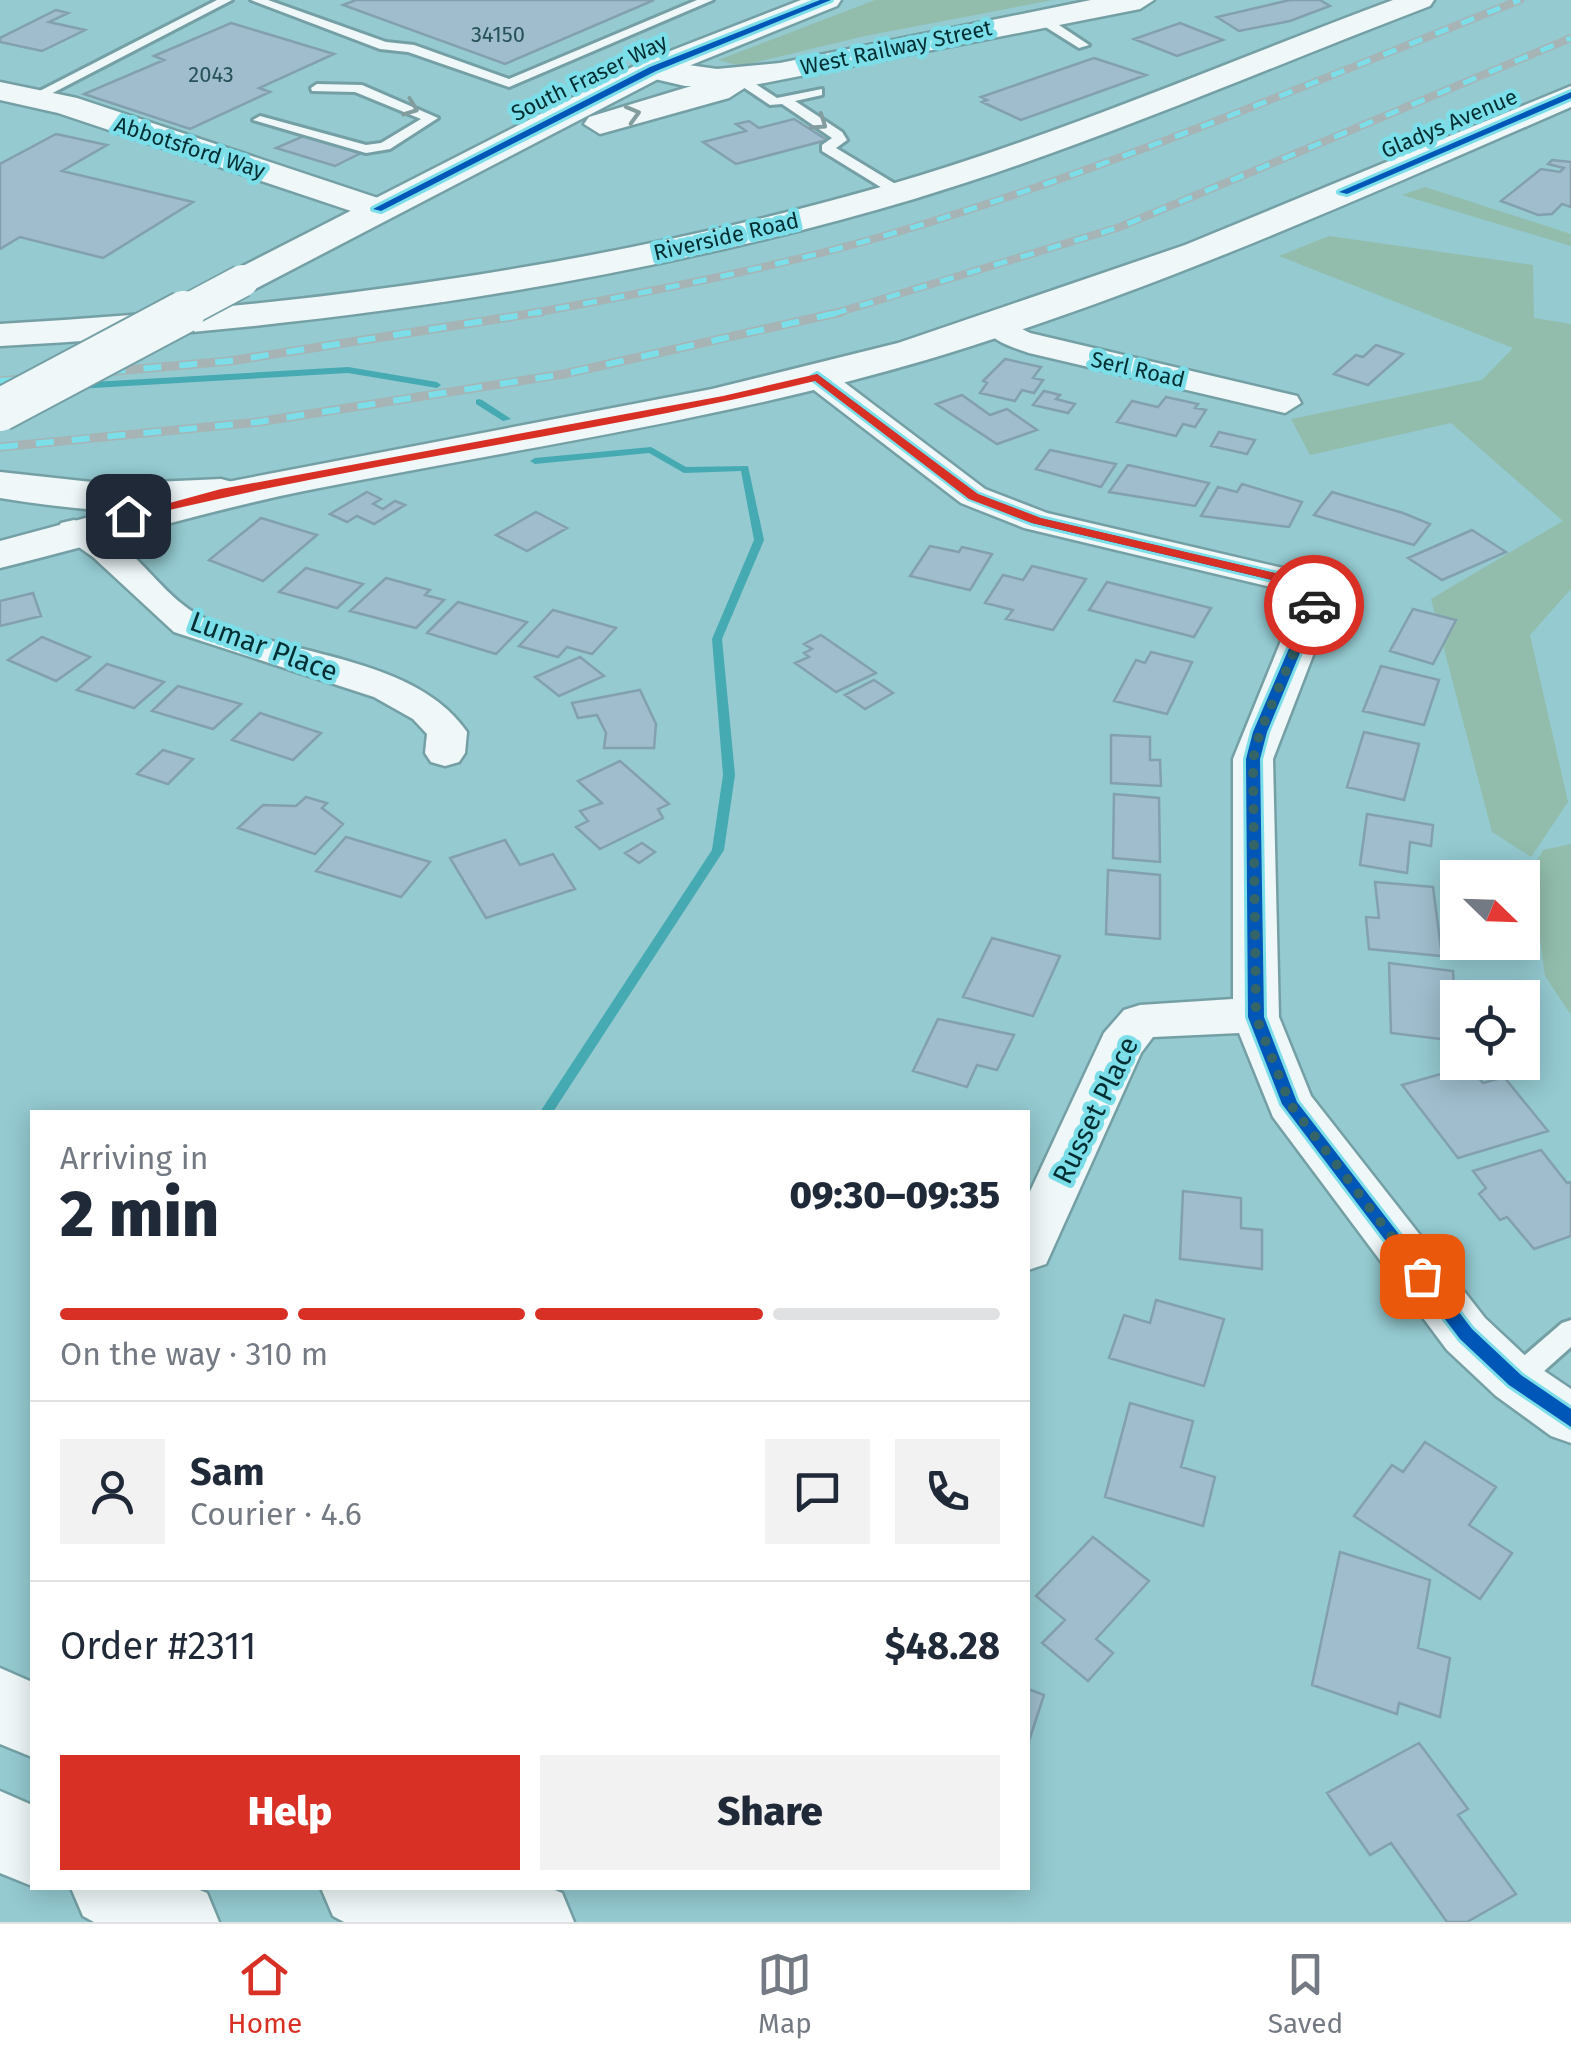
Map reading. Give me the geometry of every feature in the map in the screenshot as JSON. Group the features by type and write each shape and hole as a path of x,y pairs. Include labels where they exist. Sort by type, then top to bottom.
{"main road":[{"name":"South Fraser Way","path":"0,410 378,209 654,69 823,0"},
{"name":"West Railway Street","path":"654,69 695,80 742,80 781,91 1040,18 1140,0"},
{"name":"Riverside Road","path":"0,335 125,329 330,306 644,255 897,191 1087,126 1420,0"},
{"path":"695,52 703,67 742,80"},
{"path":"378,209 534,146 718,92 742,80"},
{"name":"Abbotsford Way","path":"0,90 34,96 378,209"},
{"name":"Gladys Avenue","path":"0,555 221,492 669,410 817,377 996,324 1168,265 1571,95"},
{"path":"0,485 42,492 159,500 221,492"},
{"path":"42,492 74,531"},
{"path":"0,1689 30,1701"},
{"path":"0,1704 30,1720"},
{"path":"0,1830 30,1846"},
{"path":"115,1890 178,1922"},
{"path":"365,1890 429,1922"},
{"path":"470,1890 533,1922"}],"street":[{"name":"Serl Road","path":"996,324 1020,340 1040,346 1284,403"},
{"path":"817,377 973,496 1036,521 1321,588 1260,732 1253,759 1256,1017 1290,1104 1466,1334 1515,1380 1571,1419"},
{"name":"Lumar Place","path":"74,531 106,548 188,624 388,690 427,711 447,732 445,753"},
{"name":"Russet Place","path":"1030,1246 1122,1045 1140,1022 1256,1017"}],"lane":[{"path":"34,96 226,0"},
{"path":"257,0 384,46 410,48 509,83 707,0"},
{"path":"1040,18 1083,45"},
{"path":"260,120 359,148 376,148 424,126 431,118 356,88 317,88"},
{"path":"781,91 837,134 836,144 827,148 897,191"},
{"path":"781,91 816,92 781,91"},
{"path":"1515,1380 1571,1331"}],"green space":[{"path":"875,0 1053,0 865,36 740,66 718,60"},
{"path":"1425,187 1571,234 1571,246 1402,195"},
{"path":"1329,236 1533,265 1534,318 1571,324 1571,589 1530,635 1568,802 1531,857 1492,832 1431,599 1563,521 1451,423 1310,455 1291,419 1482,380 1513,348 1279,256"},
{"path":"1571,844 1571,1015 1545,976 1538,860 1543,850"}],"building":[{"path":"356,0 654,0 505,64 343,5"},
{"path":"1290,0 1320,0 1330,6 1290,21 1239,31 1217,17"},
{"path":"56,10 68,13 49,22 85,30 42,51 0,42 0,38"},
{"path":"231,23 334,54 259,88 270,92 190,129 84,94 164,60 154,56"},
{"path":"1180,23 1223,40 1177,56 1134,39"},
{"path":"1094,58 1146,75 1021,120 982,102 987,100 981,97"},
{"path":"794,119 827,140 736,164 703,142 746,131 736,124 749,121 759,128"},
{"path":"56,134 107,145 62,171 193,202 103,258 20,237 0,249 0,164"},
{"path":"306,135 361,153 335,166 276,148"},
{"path":"1552,160 1571,162 1571,207 1562,204 1552,214 1538,215 1501,201 1541,169 1560,172 1564,168 1548,164"},
{"path":"1376,345 1403,354 1368,385 1334,374 1356,355 1363,357"},
{"path":"1005,359 1041,367 1033,378 1043,380 1034,393 1022,390 1015,401 980,393 987,383 983,381"},
{"path":"1044,391 1075,404 1068,413 1033,405"},
{"path":"962,395 990,415 1007,409 1037,430 997,444 936,404"},
{"path":"1166,397 1198,404 1195,408 1206,410 1195,427 1183,424 1176,436 1117,422 1132,401 1158,407"},
{"path":"1219,432 1255,440 1247,454 1211,446"},
{"path":"1050,450 1116,464 1101,487 1036,469"},
{"path":"1128,465 1209,483 1195,506 1109,492"},
{"path":"1242,484 1302,502 1289,527 1201,516 1218,487 1237,492"},
{"path":"367,492 381,499 373,504 383,509 395,501 405,505 374,524 357,516 347,522 330,514"},
{"path":"1332,492 1430,524 1414,545 1314,515"},
{"path":"536,512 567,528 527,551 496,535"},
{"path":"261,518 317,535 263,581 209,560"},
{"path":"1472,530 1506,552 1442,580 1408,558"},
{"path":"930,546 959,552 962,547 992,554 970,590 910,576"},
{"path":"1032,566 1086,579 1053,630 1006,619 1013,610 985,603 1003,575 1023,580"},
{"path":"306,568 363,584 337,608 279,592"},
{"path":"386,578 430,590 425,595 444,600 416,628 350,611"},
{"path":"1107,582 1211,608 1194,637 1089,610"},
{"path":"33,593 41,616 0,626 0,601"},
{"path":"458,602 527,622 496,654 427,633"},
{"path":"1413,609 1456,620 1433,664 1390,651"},
{"path":"553,610 616,628 592,654 567,647 558,657 519,646"},
{"path":"821,635 876,673 836,692 795,663 809,657 804,653 812,649 804,644"},
{"path":"42,637 90,657 56,681 8,660"},
{"path":"1151,652 1192,662 1167,714 1114,701 1136,660 1145,663"},
{"path":"580,657 604,676 559,696 535,677"},
{"path":"107,664 164,682 134,708 77,690"},
{"path":"1381,666 1439,680 1424,725 1363,711"},
{"path":"874,680 893,693 865,709 845,695"},
{"path":"178,686 241,704 213,729 152,711"},
{"path":"640,690 656,724 654,748 604,748 606,733 597,715 578,718 572,703"},
{"path":"260,713 321,733 293,760 232,740"},
{"path":"1364,732 1419,744 1404,800 1347,787"},
{"path":"1111,735 1150,737 1150,760 1160,760 1161,786 1111,783"},
{"path":"163,750 193,759 168,784 137,774"},
{"path":"620,761 669,804 658,809 663,818 600,849 576,827 588,821 580,811 602,803 578,781"},
{"path":"1114,794 1159,798 1160,862 1113,858"},
{"path":"306,797 327,803 322,808 343,824 315,854 238,828 263,805 296,806"},
{"path":"1367,814 1433,825 1431,846 1410,842 1407,873 1360,865"},
{"path":"346,837 430,862 401,897 316,871"},
{"path":"505,840 520,865 553,854 575,889 486,918 450,858"},
{"path":"642,843 655,852 639,863 625,853"},
{"path":"1108,870 1160,875 1160,939 1106,934"},
{"path":"1375,882 1433,887 1440,956 1369,949 1366,917 1379,918"},
{"path":"992,938 1060,956 1033,1016 963,997"},
{"path":"1389,963 1453,971 1454,980 1440,980 1440,1039 1391,1033"},
{"path":"938,1019 1014,1035 997,1070 977,1065 967,1087 913,1071"},
{"path":"1440,1074 1440,1080 1506,1080 1548,1131 1458,1158 1402,1085"},
{"path":"1541,1150 1567,1183 1571,1182 1571,1236 1534,1249 1507,1217 1500,1220 1479,1194 1486,1188 1473,1171"},
{"path":"1183,1191 1241,1198 1241,1228 1262,1230 1262,1269 1180,1259"},
{"path":"1156,1300 1224,1319 1204,1386 1109,1358 1124,1315 1150,1323"},
{"path":"1130,1403 1193,1421 1181,1467 1215,1477 1203,1526 1105,1497"},
{"path":"1425,1442 1496,1487 1469,1525 1512,1553 1480,1599 1354,1516 1392,1465 1403,1472"},
{"path":"1093,1537 1149,1581 1096,1639 1113,1653 1088,1681 1042,1643 1065,1620 1036,1596"},
{"path":"1340,1552 1430,1580 1418,1648 1450,1658 1440,1717 1399,1703 1397,1714 1312,1685"},
{"path":"1030,1690 1044,1695 1030,1738"},
{"path":"1419,1743 1468,1809 1458,1815 1516,1894 1467,1922 1447,1922 1391,1843 1370,1855 1327,1793"}],"waterway":[{"path":"76,386 348,370 437,385"},
{"path":"479,402 506,419"},
{"path":"535,461 651,450 684,470 745,468 759,540 717,639 729,775 718,850 547,1110"}],"railway":[{"path":"528,314 764,267 904,230 1060,179 1214,122 1520,0"},
{"path":"836,313 1120,227 1571,38"},
{"path":"0,381 230,361 541,312"},
{"path":"836,313 841,312"},
{"path":"0,447 258,422 564,374 836,313"}],"cycle path":[{"path":"378,209 653,69 827,0"},
{"path":"1344,192 1571,95"},
{"path":"817,377 973,496 1036,521 1321,588 1260,732 1253,759 1256,1017 1290,1104 1466,1334 1515,1380 1571,1419"}],"way so far":[{"path":"1314,605 1260,732 1253,759 1256,1017 1290,1104 1422,1276"}],"route":[{"path":"128,516 221,492 723,399 817,377 973,496 1036,521 1321,588 1314,605"}]}
